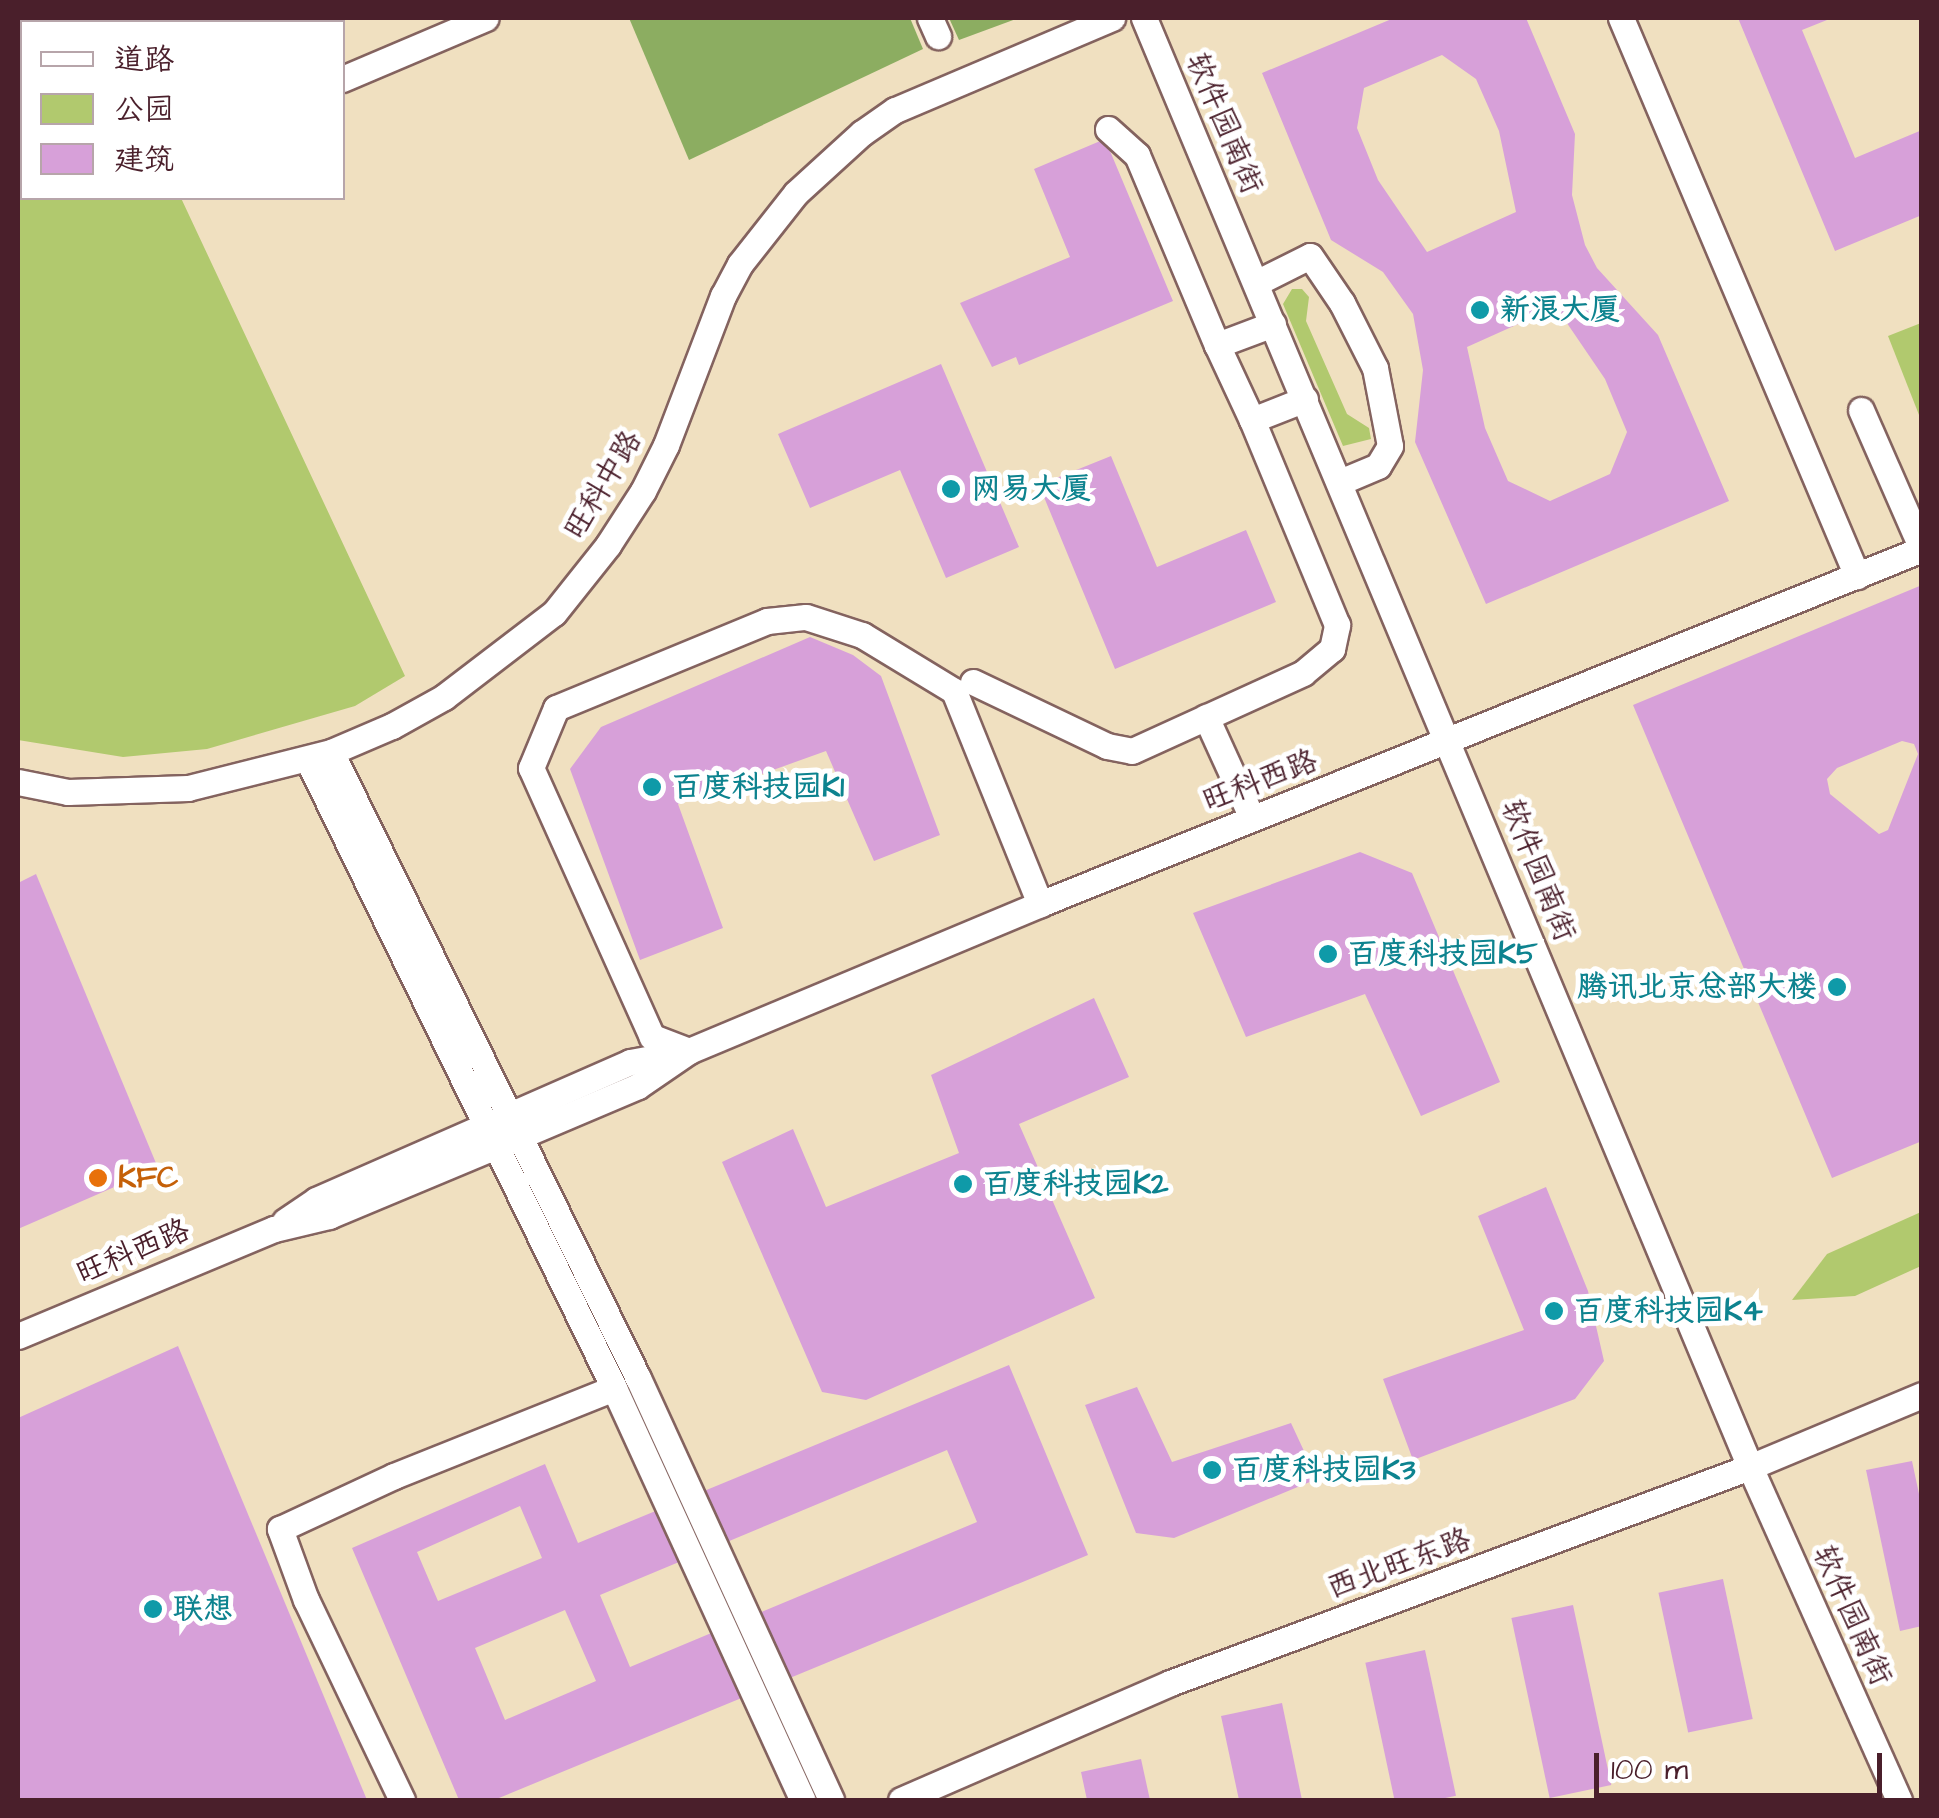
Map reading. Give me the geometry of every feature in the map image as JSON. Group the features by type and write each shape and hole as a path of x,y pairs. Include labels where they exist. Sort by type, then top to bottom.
{"street":[{"path":"345,78 486,18"},
{"name":"旺科中路","path":"18,782 68,792 188,788 319,756 392,726 444,697 554,613 582,580 644,491 740,264 796,192 824,164 895,110 1112,18"},
{"name":"软件园南街","path":"1144,18 1750,1466 1899,1800"},
{"path":"1622,18 1856,576"},
{"path":"973,682 1107,746 1132,750 1303,673 1332,649 1336,624 1252,420 1136,155 1108,129"},
{"path":"1256,283 1310,256 1342,303 1375,368 1390,446 1378,466 1340,482"},
{"path":"1217,344 1274,324"},
{"path":"1252,420 1304,399"},
{"path":"1861,410 1922,549"},
{"name":"旺科西路","path":"18,1336 274,1228 316,1200 502,1131 630,1062 689,1051 1040,904 1922,549"},
{"path":"689,1051 652,1037 532,768 556,708 767,622 806,617 862,635 954,692 1040,904"},
{"path":"1206,717 1252,818"},
{"path":"319,756 502,1131 614,1388 803,1800"},
{"path":"502,1131 638,1378 832,1800"},
{"path":"402,1800 306,1600 280,1529 394,1476 614,1388"},
{"name":"西北旺东路","path":"902,1800 1170,1683 1750,1466 1922,1395"}],"green space":[{"path":"18,18 97,18 20,20 20,200 182,200 405,676 355,706 207,749 123,757 18,740"},
{"path":"629,18 910,18 923,49 689,160"},
{"path":"949,18 1019,18 959,40"},
{"path":"1292,289 1302,289 1309,297 1306,321 1347,414 1369,428 1371,439 1343,446 1283,304"},
{"path":"1921,323 1921,420 1888,336"},
{"path":"1921,1212 1921,1266 1855,1296 1792,1300 1827,1254"}],"building":[{"name":"新浪大厦","path":"1394,18 1526,18 1575,134 1572,195 1585,245 1597,268 1658,335 1729,501 1486,604 1415,442 1423,370 1413,314 1383,272 1331,240 1262,73","holes":["1442,55 1476,79 1499,131 1516,212 1427,252 1378,180 1357,128 1364,88","1556,307 1605,379 1627,432 1610,474 1550,501 1508,481 1485,428 1467,347"]},
{"path":"1738,18 1832,18 1802,30 1855,158 1922,130 1922,215 1835,251"},
{"path":"1105,139 1173,301 1019,365 1016,357 992,367 960,303 1070,257 1034,169"},
{"name":"网易大厦","path":"941,364 1019,547 946,578 900,470 810,508 778,434"},
{"name":"网易大厦","path":"1111,456 1157,567 1246,530 1276,602 1115,669 1039,485"},
{"name":"腾讯北京总部大楼","path":"1922,585 1922,1141 1832,1178 1633,705","holes":["1902,741 1914,744 1918,754 1888,830 1879,834 1830,794 1827,779 1837,768"]},
{"name":"百度科技园K1","path":"810,637 853,655 881,676 940,835 874,861 826,751 678,804 723,928 640,960 570,769 601,727"},
{"name":"百度科技园K5","path":"1360,852 1412,873 1500,1082 1421,1116 1365,994 1246,1037 1193,913"},
{"path":"36,874 158,1168 18,1229 18,883"},
{"name":"百度科技园K2","path":"1094,998 1129,1077 1019,1124 1095,1298 866,1400 822,1392 722,1162 793,1129 826,1207 959,1153 931,1075"},
{"name":"百度科技园K4","path":"1546,1187 1588,1291 1604,1361 1575,1399 1413,1460 1383,1379 1524,1330 1478,1216"},
{"name":"联想","path":"178,1346 367,1800 18,1800 18,1418"},
{"path":"1009,1365 1088,1555 494,1800 459,1800 352,1548 545,1464 578,1543","holes":["947,1450 977,1522 630,1667 600,1595","520,1506 542,1558 438,1601 417,1552","565,1610 596,1681 505,1720 475,1648"]},
{"name":"百度科技园K3","path":"1137,1387 1172,1462 1291,1423 1317,1479 1174,1538 1136,1533 1085,1405"},
{"path":"1912,1461 1922,1508 1922,1626 1900,1631 1866,1470"},
{"path":"1723,1579 1753,1719 1688,1733 1658,1593"},
{"path":"1573,1605 1611,1785 1550,1798 1511,1618"},
{"path":"1425,1650 1456,1796 1395,1800 1365,1663"},
{"path":"1282,1703 1302,1800 1239,1800 1221,1716"},
{"path":"1141,1759 1150,1800 1087,1800 1081,1772"}],"place":[{"name":"新浪大厦","path":"1480,310"},
{"name":"网易大厦","path":"951,489"},
{"name":"百度科技园K1","path":"652,787"},
{"name":"百度科技园K5","path":"1328,954"},
{"name":"腾讯北京总部大楼","path":"1837,987"},
{"name":"KFC","path":"98,1178"},
{"name":"百度科技园K2","path":"963,1184"},
{"name":"百度科技园K4","path":"1554,1311"},
{"name":"百度科技园K3","path":"1212,1470"},
{"name":"联想","path":"153,1609"}]}
